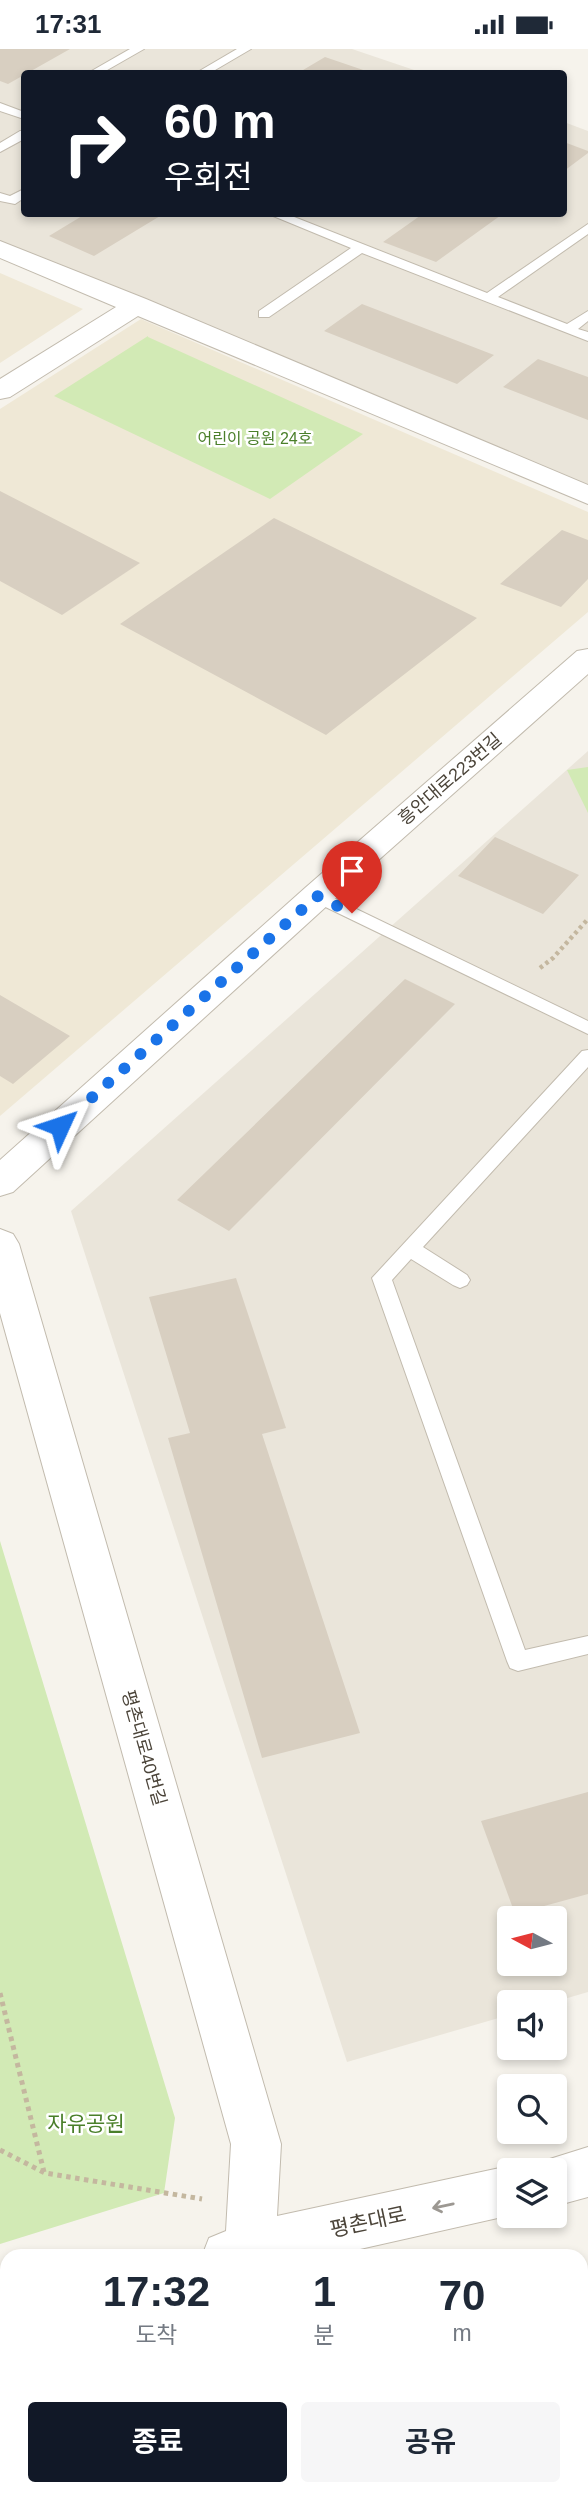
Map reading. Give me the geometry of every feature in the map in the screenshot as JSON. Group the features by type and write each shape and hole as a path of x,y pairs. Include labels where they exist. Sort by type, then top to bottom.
{"street":[{"path":"0,249 588,495"},
{"path":"0,391 136,305"},
{"name":"흥안대로223번길","path":"0,1182 317,896 588,658"},
{"name":"평촌대로40번길","path":"0,1244 256,2144 243,2249"},
{"path":"567,2178 588,2172"},
{"name":"평촌대로","path":"259,2249 497,2194"}],"lane":[{"path":"100,70 138,49"},
{"path":"207,70 245,49"},
{"path":"0,107 21,114"},
{"path":"0,148 21,136"},
{"path":"0,197 11,201 21,195"},
{"path":"282,217 588,337"},
{"path":"488,298 588,228"},
{"path":"264,314 360,248"},
{"path":"568,330 588,315"},
{"path":"317,896 588,1028"},
{"path":"588,1056 382,1278 518,1661 588,1645"},
{"path":"411,1249 460,1280"}],"path":[{"path":"482,976 543,967 588,919"},
{"path":"0,1993 45,2173"},
{"path":"0,2150 45,2173 203,2199"}],"shaded area":[{"path":"0,49 352,49 414,70 21,70 21,217 567,217 567,123 588,131 588,499 0,248"},
{"path":"0,273 83,309 0,363"},
{"path":"141,319 588,512 588,612 0,1116 0,409"},
{"path":"588,751 588,1992 567,1998 567,1990 497,1990 497,2018 347,2062 71,1211"}],"green space":[{"name":"어린이 공원 24호","path":"148,336 363,434 270,499 54,396"},
{"path":"588,767 588,813 567,770"},
{"name":"자유공원","path":"0,1541 175,2118 164,2193 0,2244"}],"building":[{"path":"0,49 70,49 33,70 21,70 21,77 8,84 0,81"},
{"path":"325,57 363,70 303,70"},
{"path":"567,143 588,153 567,169"},
{"path":"80,217 158,217 94,256 49,236"},
{"path":"418,217 498,217 436,262 383,242"},
{"path":"362,304 494,355 457,384 324,331"},
{"path":"538,359 588,377 588,420 503,387"},
{"path":"0,491 140,563 62,615 0,581"},
{"path":"274,518 477,618 326,735 120,624"},
{"path":"562,530 588,540 588,579 561,607 500,584"},
{"path":"495,837 579,875 543,914 458,876"},
{"path":"405,979 455,1004 229,1231 177,1200"},
{"path":"0,995 70,1036 13,1084 0,1076"},
{"path":"236,1278 286,1428 262,1434 360,1733 262,1758 168,1438 190,1433 149,1297"},
{"path":"588,1792 588,1894 544,1906 512,1906 481,1821"}],"route":[{"path":"60,1126 317,896 352,913"}]}
